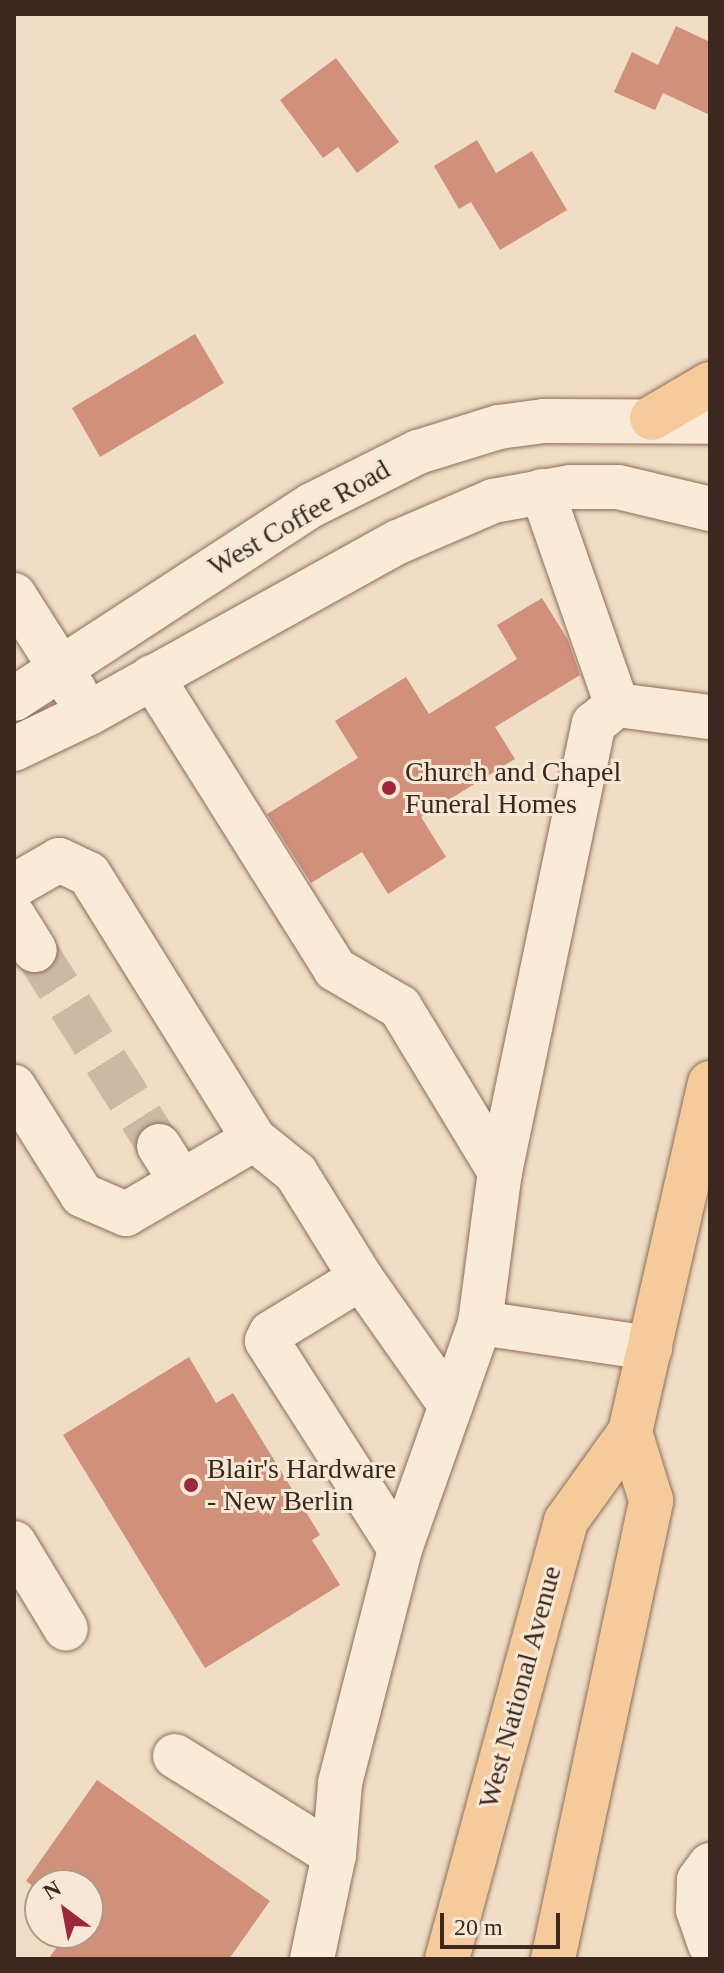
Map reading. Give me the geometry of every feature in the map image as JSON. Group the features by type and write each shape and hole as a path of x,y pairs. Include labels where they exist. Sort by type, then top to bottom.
{"main road":[{"path":"652,418 710,384"},
{"name":"West National Avenue","path":"447,1959 566,1521 630,1432 710,1083"},
{"path":"553,1959 651,1500 630,1432"}],"street":[{"name":"West Coffee Road","path":"14,699 59,666 377,468 499,427 652,418 710,422"},
{"path":"14,749 89,713 410,536 493,501 542,491 618,487 710,509"},
{"path":"542,491 617,705"},
{"path":"14,595 89,713"},
{"path":"152,677 335,969 375,988 400,1007 500,1172"},
{"path":"312,1959 334,1855 340,1783 400,1549 480,1323 500,1172 594,724 617,705 710,717"},
{"path":"14,886 59,860 89,874 254,1139 296,1173 361,1278 451,1406"},
{"path":"14,1087 82,1195 126,1214 170,1164 254,1139"},
{"path":"361,1278 271,1333 267,1341 400,1549"},
{"path":"480,1323 650,1348"},
{"path":"14,1543 66,1629"},
{"path":"175,1756 334,1855"},
{"path":"710,1865 699,1880 698,1910 710,1944"}],"building":[{"path":"676,26 710,42 710,115 663,93 655,110 614,92 632,52 658,65"},
{"path":"336,58 399,142 357,173 338,147 323,158 280,100"},
{"path":"477,140 496,173 532,151 567,210 500,250 471,202 459,209 434,166"},
{"path":"195,334 224,383 100,457 72,408"},
{"name":"Church and Chapel Funeral Homes","path":"542,598 568,640 580,675 495,727 515,759 421,817 446,857 388,894 362,852 311,883 267,814 358,758 335,721 406,677 429,714 517,659 497,625"},
{"name":"Blair's Hardware - New Berlin","path":"189,1357 216,1403 233,1393 320,1535 312,1540 340,1585 205,1668 63,1435"},
{"path":"97,1780 270,1901 229,1959 48,1959 56,1949 104,1949 104,1869 34,1869"}],"tunnel":[{"path":"35,950 159,1146"}],"place":[{"name":"Church and Chapel Funeral Homes","path":"389,788"},
{"name":"Blair's Hardware - New Berlin","path":"191,1485"}]}
